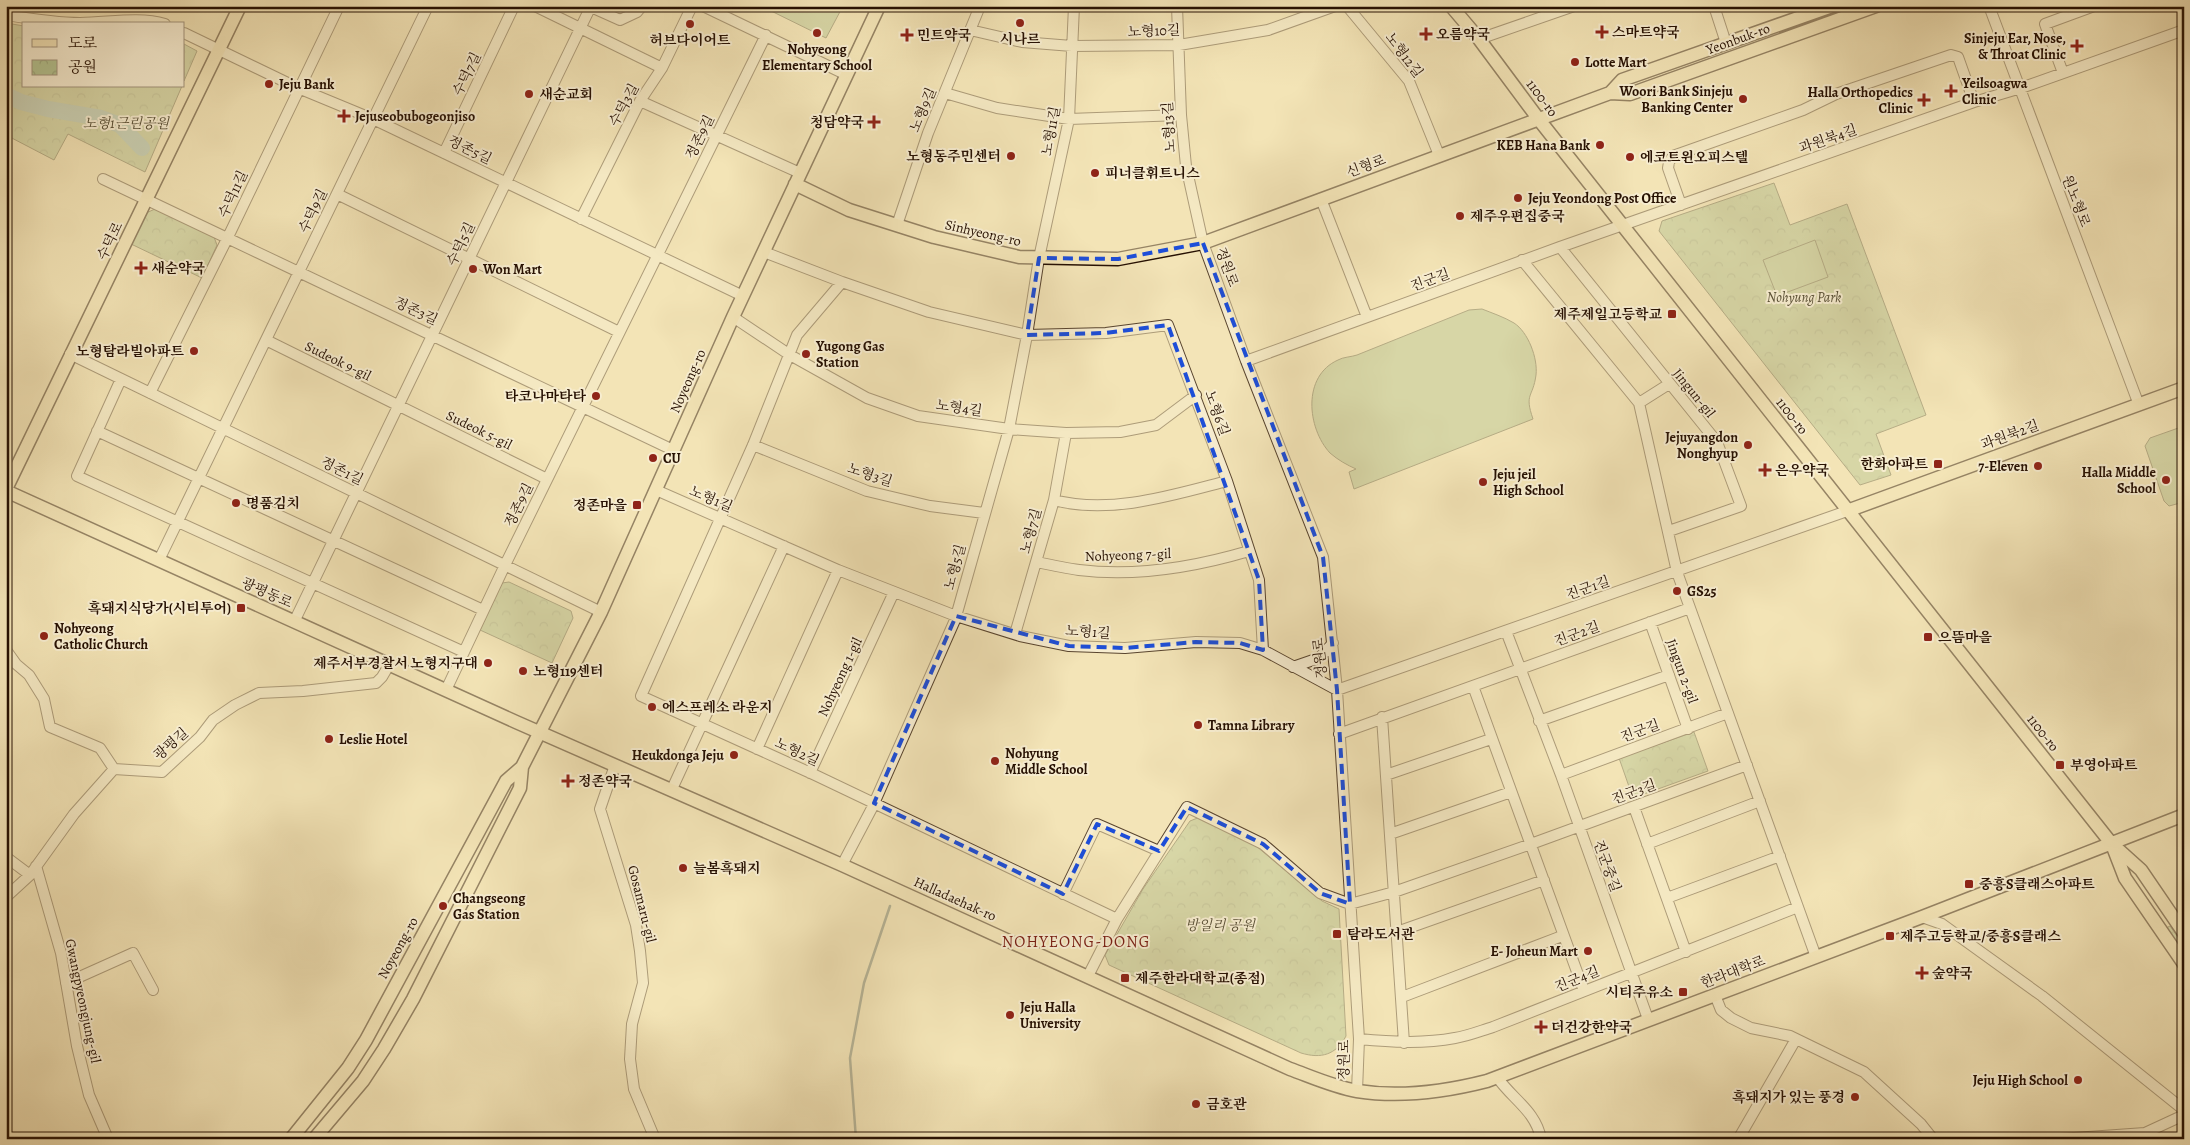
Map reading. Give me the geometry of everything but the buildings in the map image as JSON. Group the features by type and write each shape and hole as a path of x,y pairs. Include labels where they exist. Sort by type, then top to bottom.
{"main road":[{"name":"수덕로","path":"6,490 70,354 240,6"},
{"name":"Noyeong-ro","path":"291,1139 348,1068 366,1040 506,781 522,767 540,733 601,612 733,317 879,6"},
{"name":"1100-ro","path":"1451,6 1479,39 1540,120 1847,511 2111,843 2140,870 2184,933"},
{"name":"Yeonbuk-ro","path":"1610,93 1622,80 1832,6"},
{"name":"Yeonbuk-ro","path":"1540,120 1610,93 1630,94 1876,6"},
{"name":"신형로","path":"1203,244 1540,120"},
{"name":"Sinhyeong-ro","path":"797,179 849,210 934,237 1019,257 1118,259 1203,244"},
{"name":"과원북2길","path":"1847,511 2184,388"},
{"name":"광평동로","path":"6,490 540,733"},
{"name":"Halladaehak-ro","path":"540,733 672,789 842,865 1290,1069 1357,1091"},
{"name":"Noyeong-ro","path":"314,1139 363,1081 408,1007 520,788 522,767"},
{"name":"한라대학로","path":"1357,1091 1415,1094 1450,1090 1497,1077 1922,917 2184,815"},
{"name":"1100-ro","path":"2111,843 2125,878 2184,964"}],"street":[{"name":"수덕11길","path":"150,393 228,237 339,6"},
{"name":"수덕9길","path":"223,428 428,6"},
{"name":"수덕7길","path":"444,153 514,6"},
{"path":"536,6 662,68"},
{"name":"수덕5길","path":"356,492 591,7 620,20 637,12 642,6"},
{"name":"수덕3길","path":"581,219 640,101 662,68 692,6"},
{"path":"703,6 847,75"},
{"name":"노형9길","path":"897,225 928,133 980,6"},
{"name":"노형11길","path":"1039,258 1070,119 1074,6"},
{"name":"노형13길","path":"1177,6 1181,115 1186,166 1203,244"},
{"name":"노형10길","path":"970,30 1022,42 1072,46 1179,44 1268,30 1335,6"},
{"name":"노형12길","path":"1347,6 1409,81 1439,156"},
{"path":"1479,39 1574,6"},
{"path":"1714,6 1726,43"},
{"name":"원노형로","path":"1989,6 2139,405"},
{"path":"2063,73 2045,24 2094,6"},
{"path":"6,15 54,22"},
{"path":"103,22 152,20 159,22"},
{"name":"과원북4길","path":"1624,225 2184,30"},
{"name":"정존5길","path":"185,34 298,88 373,119 743,296"},
{"name":"정존9길","path":"446,690 547,479 766,35"},
{"path":"1681,205 1668,168 1673,156 1803,110 1836,94 1951,55 1958,57 1974,102"},
{"path":"945,93 997,108 1070,119 1181,115"},
{"path":"640,101 716,136 797,179"},
{"name":"정존3길","path":"103,179 433,334 673,450"},
{"path":"337,194 619,332"},
{"path":"1321,199 1367,317"},
{"name":"진군길","path":"1246,361 1522,260 1624,225"},
{"name":"정원로","path":"1203,244 1246,361 1323,557 1337,690 1359,1040 1357,1091"},
{"name":"Jingun-gil","path":"1560,247 1717,442 1741,506 1669,531"},
{"path":"764,252 842,282 929,312 1028,335"},
{"name":"노형5길","path":"842,865 874,803 956,616 1009,429 1028,335 1039,258"},
{"path":"1522,260 1639,403 1677,572 1816,957"},
{"path":"721,518 798,335 842,282"},
{"name":"노형4길","path":"733,317 790,355 867,398 918,416 1009,429 1066,433 1120,432 1156,425 1196,395"},
{"name":"노형6길","path":"1028,335 1106,333 1168,325 1227,480 1259,580 1263,650"},
{"name":"Sudeok 9-gil","path":"266,340 399,406"},
{"name":"정존1길","path":"70,354 601,612"},
{"path":"121,379 77,476 464,652"},
{"path":"1639,403 1669,384"},
{"name":"Sudeok 5-gil","path":"399,406 547,479"},
{"path":"159,560 223,428"},
{"path":"97,431 332,542 484,610"},
{"name":"노형7길","path":"1015,634 1054,500 1066,433"},
{"name":"노형3길","path":"753,445 867,491 930,506 984,513"},
{"path":"1054,500 1074,505 1138,501 1171,496 1227,480"},
{"name":"노형1길","path":"656,490 838,570 956,616 1015,634 1069,646 1125,648 1196,642 1240,643 1263,650 1337,690"},
{"path":"294,622 356,492"},
{"name":"진군1길","path":"1337,690 1847,511"},
{"name":"노형2길","path":"721,518 641,696 810,773 1117,919"},
{"path":"672,789 784,546"},
{"name":"Nohyeong 7-gil","path":"1037,562 1080,570 1126,572 1158,570 1214,562 1249,551"},
{"path":"757,749 838,570"},
{"name":"Nohyeong 1-gil","path":"810,773 894,592"},
{"name":"진군2길","path":"1339,734 1690,608"},
{"name":"Jingun 2-gil","path":"1650,622 1688,729"},
{"name":"진군중길","path":"1506,631 1648,1019"},
{"path":"1293,667 1320,658 1333,643"},
{"path":"6,650 16,664 28,675 44,699 50,727 100,748 114,769 74,814 30,875 6,897"},
{"name":"광평길","path":"114,769 162,772 200,737 213,720 235,705 259,693 303,691 376,683 382,677 389,664"},
{"path":"1539,721 1669,676"},
{"path":"1473,686 1544,880 1562,936 1584,991"},
{"name":"진군길","path":"1560,775 1728,713"},
{"path":"1382,717 1404,1043"},
{"path":"1386,775 1491,739"},
{"name":"Gosamaru-gil","path":"615,765 600,809 636,925 643,983 632,1024 630,1059 634,1090 655,1139"},
{"name":"진군3길","path":"1350,904 1394,892 1747,765"},
{"path":"1390,834 1511,792"},
{"path":"1647,844 1760,801"},
{"path":"1088,976 1117,919 1187,807 1263,844 1320,893 1350,904"},
{"path":"1634,807 1686,952"},
{"path":"1063,894 1097,824 1159,851"},
{"path":"1666,898 1780,856"},
{"path":"6,857 30,875"},
{"name":"Gwangpyeongjung-gil","path":"36,866 61,954 77,1046 89,1095 108,1139"},
{"path":"1397,932 1544,880"},
{"name":"진군4길","path":"1359,1040 1404,1043 1457,1038 1493,1027 1798,907"},
{"path":"1922,917 1942,924 2042,996 2184,1110"},
{"path":"1402,997 1562,936"},
{"path":"66,983 133,954 153,990"},
{"path":"1715,995 1721,1010 1731,1018 1751,1028 1796,1039 1864,1072 1921,1124 1933,1139"},
{"path":"1740,1139 1796,1039"},
{"path":"1497,1077 1507,1092 1529,1110 1538,1126 1541,1139"},
{"path":"2060,1139 2145,1134 2184,1115"}],"highlighted area":[{"path":"1203,243 1323,557 1337,690 1350,904 1320,893 1263,844 1187,807 1159,851 1097,824 1063,894 874,803 956,616 1069,646 1125,648 1196,642 1240,643 1263,650 1259,580 1168,325 1106,333 1027,335 1039,258 1118,259"}],"green space":[{"path":"761,6 843,6 826,38"},
{"name":"노형1근린공원","path":"6,23 22,26 22,88 181,88 145,172 68,134 54,160 6,135"},
{"name":"노형1근린공원","path":"185,45 197,51 185,79"},
{"name":"Nohyung Park","path":"1774,183 1790,225 1847,204 1926,415 1876,434 1891,475 1860,485 1659,231 1662,221"},
{"path":"155,209 214,237 217,245 202,278 131,244 146,213"},
{"path":"1815,240 1828,277 1777,296 1763,260"},
{"path":"1482,309 1514,323 1528,339 1534,353 1536,368 1535,382 1529,400 1533,419 1354,489 1349,472 1356,469 1330,453 1316,430 1312,403 1318,378 1326,368 1340,359 1357,355 1469,310"},
{"path":"2184,426 2184,502 2169,506 2164,501 2145,446 2150,438"},
{"path":"509,582 571,611 573,618 552,663 480,630 502,583"},
{"path":"1694,732 1708,771 1633,798 1619,758"},
{"name":"방일리 공원","path":"1200,817 1256,846 1322,901 1339,909 1346,1036 1338,1048 1333,1051 1315,1056 1301,1053 1109,965 1105,955 1143,889 1190,821"},
{"path":"2170,926 2184,946 2184,954 2166,928"}],"waterway":[{"path":"6,95 21,102 48,109 101,118 120,125 142,148"},
{"path":"856,1139 850,1058 864,983 890,906"}],"place":[{"name":"시나르","path":"1020,23"},
{"name":"허브다이어트","path":"690,24"},
{"name":"스마트약국","path":"1602,32"},
{"name":"Nohyeong Elementary School","path":"817,33"},
{"name":"오름약국","path":"1426,34"},
{"name":"민트약국","path":"907,35"},
{"name":"Sinjeju Ear, Nose, & Throat Clinic","path":"2077,46"},
{"name":"Lotte Mart","path":"1575,62"},
{"name":"Jeju Bank","path":"269,84"},
{"name":"Yeilsoagwa Clinic","path":"1951,91"},
{"name":"새순교회","path":"529,94"},
{"name":"Woori Bank Sinjeju Banking Center","path":"1743,99"},
{"name":"Halla Orthopedics Clinic","path":"1924,100"},
{"name":"Jejuseobubogeonjiso","path":"344,116"},
{"name":"청담약국","path":"874,122"},
{"name":"KEB Hana Bank","path":"1600,145"},
{"name":"노형동주민센터","path":"1011,156"},
{"name":"에코트윈오피스텔","path":"1630,157"},
{"name":"피너클휘트니스","path":"1095,173"},
{"name":"Jeju Yeondong Post Office","path":"1518,198"},
{"name":"제주우편집중국","path":"1460,216"},
{"name":"새순약국","path":"141,268"},
{"name":"Won Mart","path":"473,269"},
{"name":"제주제일고등학교","path":"1672,314"},
{"name":"노형탐라빌아파트","path":"194,351"},
{"name":"Yugong Gas Station","path":"806,354"},
{"name":"타코나마타타","path":"596,396"},
{"name":"Jejuyangdon Nonghyup","path":"1748,445"},
{"name":"CU","path":"653,458"},
{"name":"한화아파트","path":"1938,464"},
{"name":"7-Eleven","path":"2038,466"},
{"name":"은우약국","path":"1765,470"},
{"name":"Halla Middle School","path":"2166,480"},
{"name":"Jeju jeil High School","path":"1483,482"},
{"name":"명품김치","path":"236,503"},
{"name":"정존마을","path":"637,505"},
{"name":"GS25","path":"1677,591"},
{"name":"흑돼지식당가(시티투어)","path":"241,608"},
{"name":"Nohyeong Catholic Church","path":"44,636"},
{"name":"으뜸마을","path":"1928,637"},
{"name":"제주서부경찰서 노형지구대","path":"488,663"},
{"name":"노형119센터","path":"523,671"},
{"name":"에스프레소 라운지","path":"652,707"},
{"name":"Tamna Library","path":"1198,725"},
{"name":"Leslie Hotel","path":"329,739"},
{"name":"Heukdonga Jeju","path":"734,755"},
{"name":"Nohyung Middle School","path":"995,761"},
{"name":"부영아파트","path":"2060,765"},
{"name":"정존약국","path":"568,781"},
{"name":"늘봄흑돼지","path":"683,868"},
{"name":"중흥S클래스아파트","path":"1969,884"},
{"name":"Changseong Gas Station","path":"443,906"},
{"name":"탐라도서관","path":"1337,934"},
{"name":"제주고등학교/중흥S클래스","path":"1890,936"},
{"name":"E- Joheun Mart","path":"1588,951"},
{"name":"숲약국","path":"1922,973"},
{"name":"제주한라대학교(종점)","path":"1125,978"},
{"name":"시티주유소","path":"1683,992"},
{"name":"Jeju Halla University","path":"1010,1015"},
{"name":"더건강한약국","path":"1541,1027"},
{"name":"Jeju High School","path":"2078,1080"},
{"name":"흑돼지가 있는 풍경","path":"1855,1097"},
{"name":"금호관","path":"1196,1104"}],"district":[{"name":"NOHYEONG-DONG","path":"1076,942"}]}
